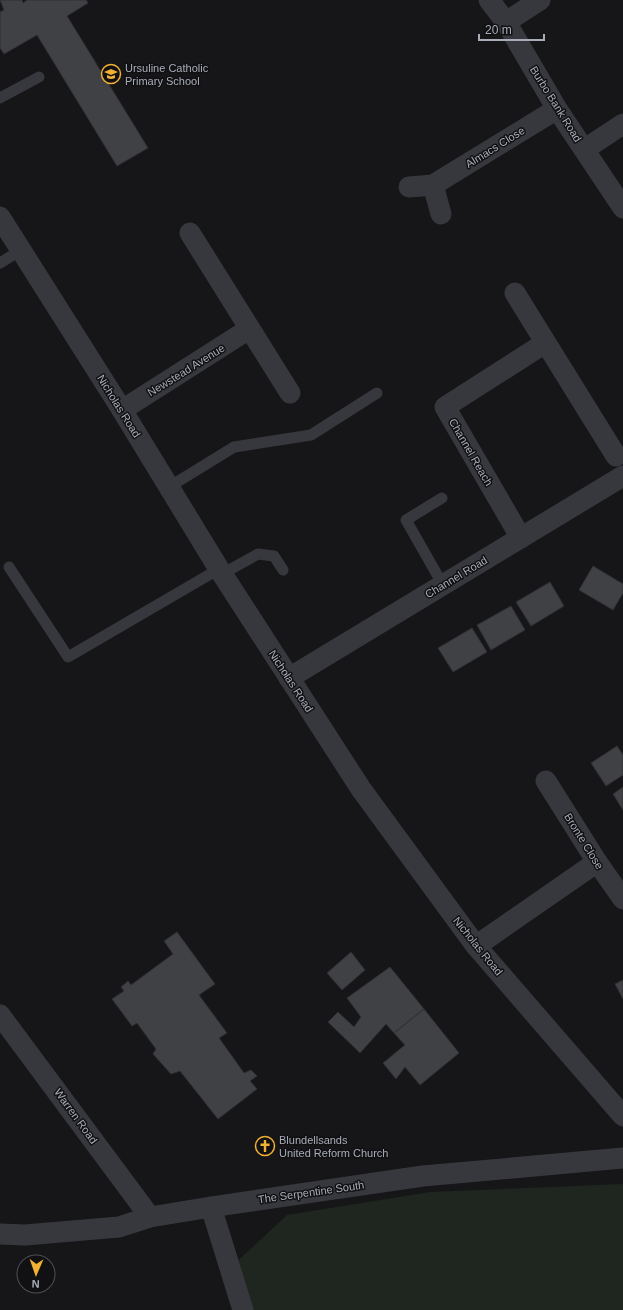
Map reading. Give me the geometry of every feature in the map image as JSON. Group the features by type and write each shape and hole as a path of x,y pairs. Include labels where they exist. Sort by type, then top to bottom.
{"street":[{"name":"Burbo Bank Road","path":"490,0 506,22 557,109 623,208"},
{"path":"506,22 540,0"},
{"name":"Almacs Close","path":"409,187 433,185 557,109"},
{"path":"585,149 623,124"},
{"path":"433,185 441,214"},
{"name":"Nicholas Road","path":"0,218 122,410 221,572 360,789 476,946 623,1116"},
{"path":"190,233 290,393"},
{"path":"515,294 616,456"},
{"name":"Newstead Avenue","path":"122,410 249,329"},
{"name":"Channel Reach","path":"521,538 445,407 545,343"},
{"name":"Channel Road","path":"289,678 623,476"},
{"name":"Bronte Close","path":"546,781 597,862 623,899"},
{"path":"476,946 597,862"},
{"name":"Warren Road","path":"0,1015 150,1218"},
{"name":"The Serpentine South","path":"0,1234 25,1235 119,1226 150,1218 211,1207 423,1176 623,1158"},
{"path":"211,1207 244,1310"}],"lane":[{"path":"0,98 39,77"},
{"path":"0,263 20,250"},
{"path":"169,487 234,447 311,435 377,394"},
{"path":"442,498 406,520 443,585"},
{"path":"9,567 68,657 221,572 258,554 274,556 282,570"}],"shaded area":[{"path":"623,1184 623,1310 243,1310 231,1267 287,1215 430,1192"}],"building":[{"path":"0,0 22,0 23,3 27,0 86,0 88,3 67,16 148,148 117,166 37,35 4,54 0,48 0,12 4,10"},
{"path":"593,566 623,584 623,593 613,610 579,590"},
{"path":"550,582 564,606 531,626 516,602"},
{"path":"511,606 525,630 491,650 477,625"},
{"path":"472,628 487,652 453,672 438,648"},
{"path":"617,746 623,755 623,775 606,786 591,763"},
{"path":"623,787 623,810 613,794"},
{"path":"177,932 215,984 199,995 227,1033 219,1038 244,1073 251,1070 257,1076 250,1081 257,1089 218,1119 180,1071 171,1074 153,1054 156,1049 137,1023 132,1026 112,999 124,991 121,987 128,981 131,985 173,954 164,941"},
{"path":"351,952 365,970 342,990 327,973"},
{"path":"390,967 424,1009 394,1033 386,1024 360,1053 328,1022 338,1012 354,1027 361,1017 347,998"},
{"path":"623,980 623,999 615,984"},
{"path":"424,1009 459,1053 420,1085 405,1067 396,1079 383,1063 405,1045 394,1033"}],"place":[{"name":"Ursuline Catholic Primary School","path":"111,74"},
{"name":"Blundellsands United Reform Church","path":"265,1146"}]}
